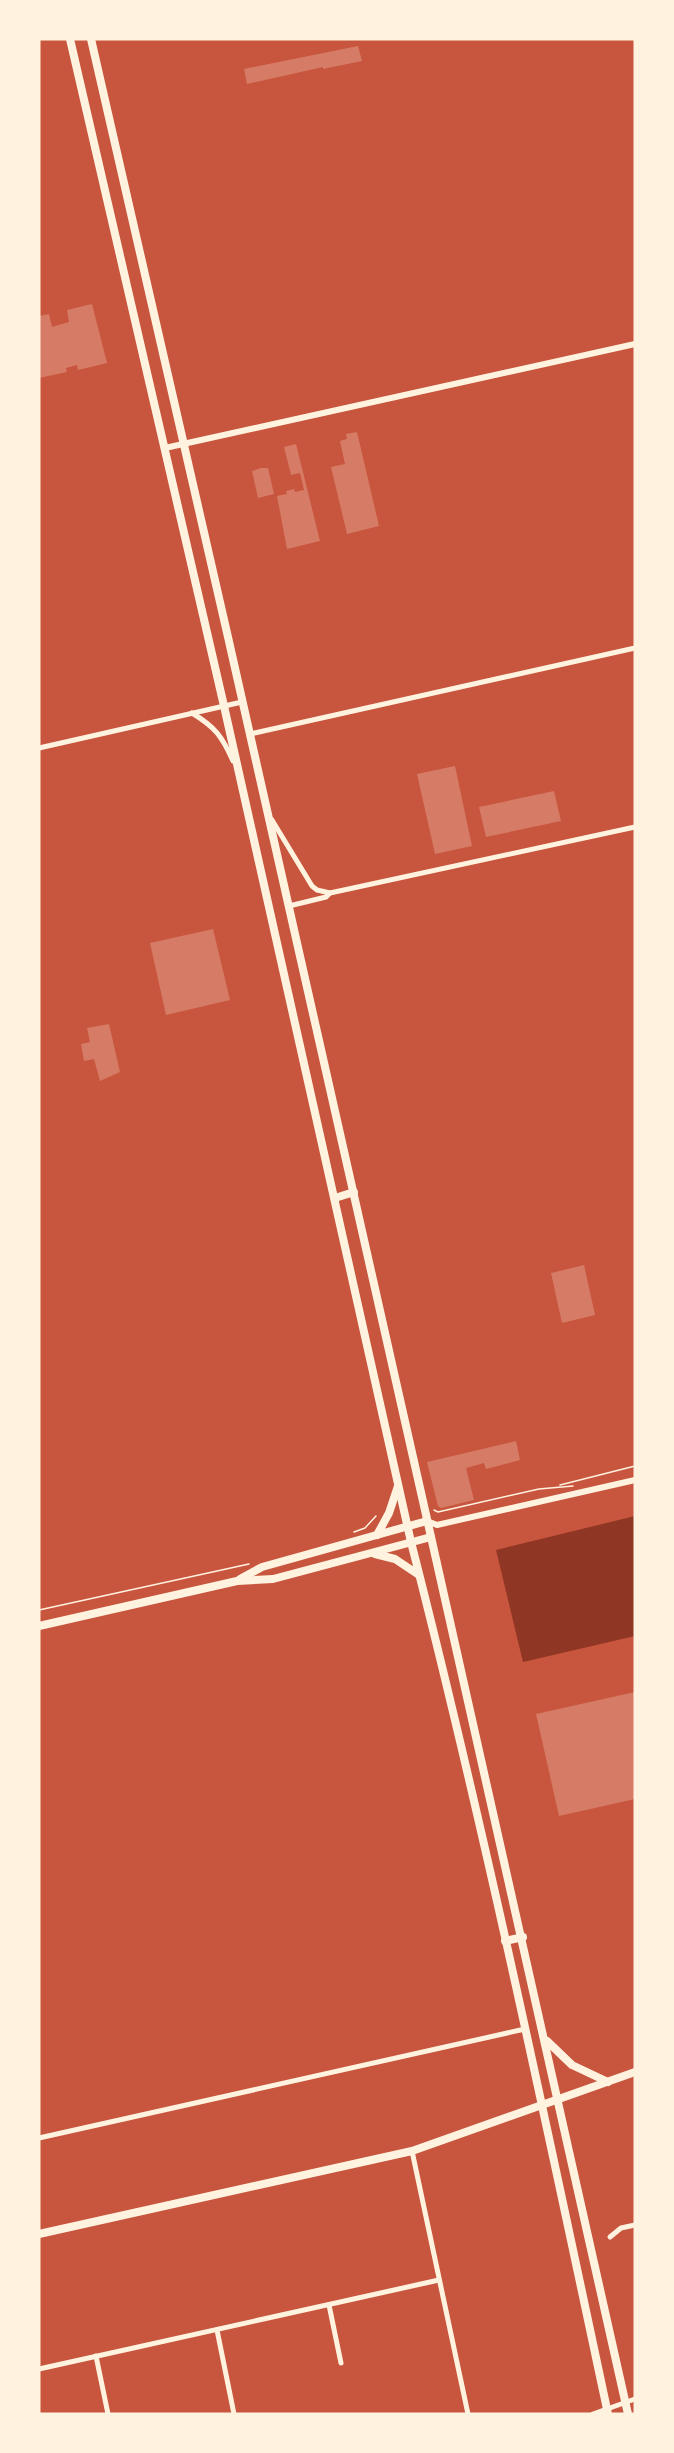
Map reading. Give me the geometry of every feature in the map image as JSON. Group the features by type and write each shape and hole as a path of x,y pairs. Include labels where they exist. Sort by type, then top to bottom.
{"main road":[{"path":"70,39 241,779 411,1542 450,1698 543,2107 608,2411"},
{"path":"92,39 523,1937 628,2414"},
{"path":"335,1198 354,1192"},
{"path":"377,1535 389,1513 399,1482"},
{"path":"237,1581 262,1567 427,1521"},
{"path":"39,1626 237,1581 273,1579 431,1538"},
{"path":"373,1553 395,1559 420,1575"},
{"path":"450,1698 466,1694"},
{"path":"505,1941 523,1937"},
{"path":"546,2039 572,2065 608,2082"},
{"path":"39,2234 412,2151 543,2107 635,2072"}],"street":[{"path":"165,448 635,344"},
{"path":"250,734 635,648"},
{"path":"39,748 242,702"},
{"path":"191,713 212,726 225,744 241,779"},
{"path":"268,812 312,886 317,890 330,893 635,827"},
{"path":"289,906 326,897 330,893"},
{"path":"427,1521 437,1525 635,1480"},
{"path":"431,1538 437,1525"},
{"path":"39,2138 525,2029"},
{"path":"412,2151 468,2414"},
{"path":"610,2237 621,2228 635,2225"},
{"path":"39,2369 439,2280"},
{"path":"329,2306 341,2363"},
{"path":"217,2330 234,2414"},
{"path":"96,2356 108,2414"},
{"path":"593,2414 608,2411 635,2399"}],"path":[{"path":"556,1487 635,1466"}],"shaded area":[{"path":"635,1516 635,1636 523,1662 496,1550"}],"building":[{"path":"358,46 362,61 247,84 244,69"},
{"path":"92,304 107,363 78,370 77,365 66,368 67,372 39,378 39,316 49,314 52,327 69,322 67,310"},
{"path":"357,432 379,526 347,534 331,467 345,464 340,441 347,439 346,434"},
{"path":"296,444 320,541 287,549 277,496 287,494 286,491 294,489 295,492 304,490 300,473 291,475 284,447"},
{"path":"268,468 274,494 258,498 252,471"},
{"path":"455,766 472,846 435,854 417,774"},
{"path":"554,791 561,821 486,837 479,807"},
{"path":"213,929 230,1000 166,1015 150,943"},
{"path":"109,1024 120,1072 100,1081 94,1059 84,1061 81,1044 90,1042 87,1028"},
{"path":"584,1265 595,1315 562,1323 551,1273"},
{"path":"516,1441 520,1460 486,1469 484,1463 466,1468 474,1500 441,1508 438,1506 427,1462"},
{"path":"635,1692 635,1799 559,1816 536,1714"}]}
